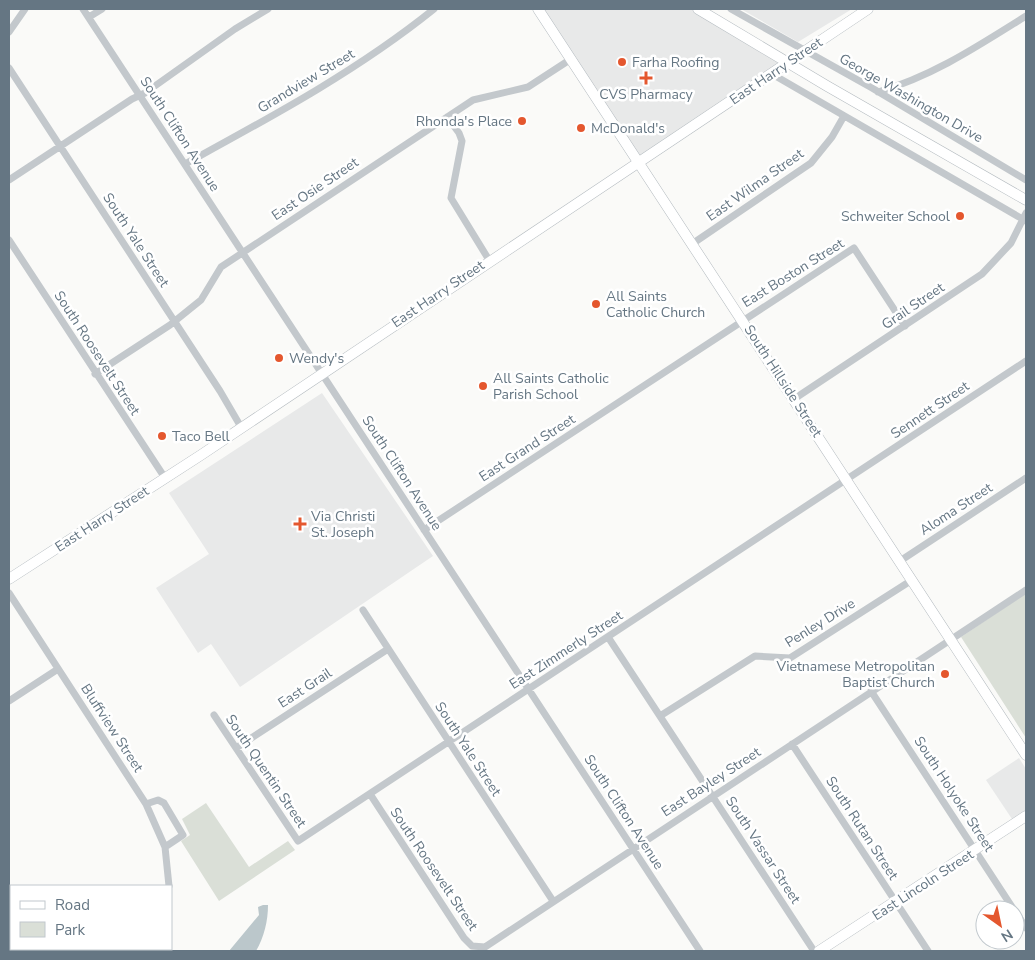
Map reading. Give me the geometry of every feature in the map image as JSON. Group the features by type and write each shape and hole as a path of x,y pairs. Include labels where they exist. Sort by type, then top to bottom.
{"main road":[{"name":"South Hillside Street","path":"538,9 1026,755"},
{"path":"698,9 1026,200"},
{"name":"East Harry Street","path":"9,579 165,478 321,372 806,52 868,9"},
{"name":"East Lincoln Street","path":"819,951 896,903 1026,816"}],"street":[{"path":"9,32 25,9"},
{"name":"South Clifton Avenue","path":"83,9 700,951"},
{"path":"89,17 102,9"},
{"path":"9,180 268,9"},
{"name":"Grandview Street","path":"185,164 302,101 377,52 434,9"},
{"name":"George Washington Drive","path":"731,9 878,92 1026,180"},
{"path":"878,92 909,82 949,64 1026,16"},
{"name":"East Osie Street","path":"95,374 175,321 201,300 221,267 242,252 473,100 528,87 571,59"},
{"name":"South Yale Street","path":"9,68 175,321 241,427"},
{"path":"772,74 1025,218"},
{"name":"East Wilma Street","path":"692,244 811,163 832,137 844,116"},
{"path":"447,117 459,133 462,141 451,198 489,260"},
{"name":"Grail Street","path":"794,399 982,274 1011,243 1025,218"},
{"name":"South Roosevelt Street","path":"9,240 95,374 165,478"},
{"name":"East Boston Street","path":"742,320 854,248 905,326"},
{"name":"East Grand Street","path":"424,530 742,320"},
{"name":"Sennett Street","path":"847,480 1026,361"},
{"name":"Aloma Street","path":"900,561 1026,478"},
{"name":"East Zimmerly Street","path":"298,841 847,480"},
{"name":"Penley Drive","path":"660,716 755,656 790,658 912,580"},
{"name":"East Bayley Street","path":"485,947 1026,590"},
{"name":"Bluffview Street","path":"9,592 146,804 165,847 169,885"},
{"name":"South Yale Street","path":"363,610 553,901"},
{"name":"South Vassar Street","path":"608,638 814,951"},
{"name":"East Grail","path":"236,748 388,649"},
{"path":"9,702 58,669"},
{"name":"South Holyoke Street","path":"872,691 1008,900"},
{"name":"South Quentin Street","path":"214,715 298,841"},
{"name":"South Rutan Street","path":"792,744 928,951"},
{"name":"South Roosevelt Street","path":"370,794 464,938 472,946 485,947"},
{"path":"146,804 158,800 164,803 183,835 165,847"}],"shaded area":[{"path":"539,9 698,9 789,63 638,162"},
{"path":"741,9 852,9 798,42"},
{"name":"Via Christi St. Joseph","path":"322,393 433,556 240,687 211,644 198,653 156,588 209,554 169,493"},
{"path":"1019,758 1026,769 1026,810 1012,819 986,780"},
{"path":"268,905 267,917 265,929 256,951 229,951 259,915 258,907"}],"green space":[{"path":"1026,593 1026,738 961,637"},
{"path":"206,803 249,867 288,841 295,850 219,901 181,841 190,835 182,819"}],"place":[{"name":"Farha Roofing","path":"622,62"},
{"name":"CVS Pharmacy","path":"646,78"},
{"name":"Rhonda's Place","path":"522,121"},
{"name":"McDonald's","path":"581,128"},
{"name":"Schweiter School","path":"960,216"},
{"name":"All Saints Catholic Church","path":"596,304"},
{"name":"Wendy's","path":"279,358"},
{"name":"All Saints Catholic Parish School","path":"483,386"},
{"name":"Taco Bell","path":"162,436"},
{"name":"Via Christi St. Joseph","path":"300,524"},
{"name":"Vietnamese Metropolitan Baptist Church","path":"945,674"}]}
